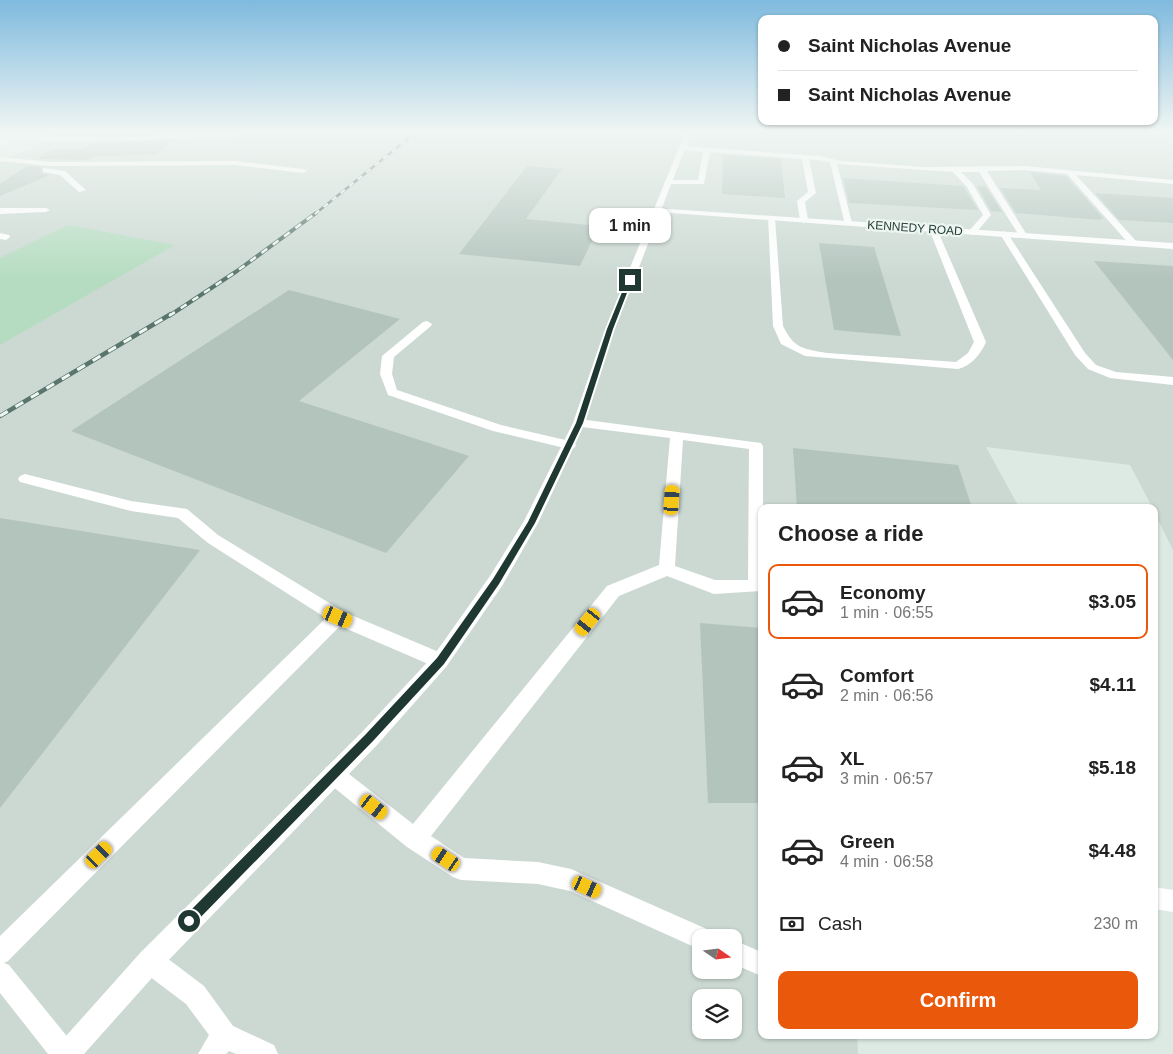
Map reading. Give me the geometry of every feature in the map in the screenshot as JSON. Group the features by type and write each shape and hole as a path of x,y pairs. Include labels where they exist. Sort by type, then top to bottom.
{"street":[{"path":"73,182 82,190"},
{"path":"0,974 66,1054 150,961 333,774 440,661 496,582 531,523 569,445 579,423 610,329 668,182"},
{"path":"804,220 801,200 812,193 810,182"},
{"path":"838,182 848,223"},
{"path":"966,182 987,215 972,232"},
{"path":"990,182 1023,235"},
{"path":"1078,182 1132,243"},
{"path":"0,211 46,210"},
{"name":"KENNEDY ROAD","path":"657,210 1173,246"},
{"path":"771,218 778,326 785,342 805,353 826,356 958,366 977,351 980,342 934,229"},
{"path":"1004,234 1081,355 1092,367 1114,375 1173,381"},
{"path":"427,324 388,356 386,374 392,392 498,428 569,445"},
{"path":"415,839 613,591 667,569 714,586 756,586 756,446 579,423"},
{"path":"667,569 677,435"},
{"path":"26,479 131,506 182,513 213,539 338,617 440,661"},
{"path":"0,953 338,617"},
{"path":"333,774 415,839 461,869 538,873 570,880 692,934"},
{"path":"1158,899 1173,901"},
{"path":"742,956 758,963"},
{"path":"150,961 195,995 217,1045 265,1054"}],"shaded area":[{"path":"0,182 1173,182 1173,550 1158,520 1158,504 1150,504 1130,465 986,447 1017,504 758,504 758,1039 857,1039 858,1054 0,1054"}],"green space":[{"path":"68,225 175,245 0,345 0,258"}],"building":[{"path":"3,182 33,182 0,196 0,184"},
{"path":"514,182 553,182 526,219 599,226 580,266 459,254"},
{"path":"722,182 783,182 785,198 722,194"},
{"path":"844,182 906,182 963,186 978,210 849,203"},
{"path":"1036,182 1071,182 1104,219 1016,213 1000,188 1041,190"},
{"path":"977,186 986,187 1002,212 991,211"},
{"path":"1095,193 1173,198 1173,223 1119,220"},
{"path":"819,243 874,247 901,336 834,330"},
{"path":"1094,261 1173,266 1173,360"},
{"path":"289,290 400,319 299,401 469,456 386,553 71,431"},
{"path":"793,448 958,465 971,504 797,504"},
{"path":"0,518 200,550 0,808"},
{"path":"700,623 758,628 758,803 708,803"}],"railway":[{"path":"315,214 354,182"},
{"path":"169,316 237,271 316,213"},
{"path":"0,416 171,314"}],"route":[{"path":"189,921 370,738 440,661 496,582 531,523 579,423 610,329 630,280"}]}
